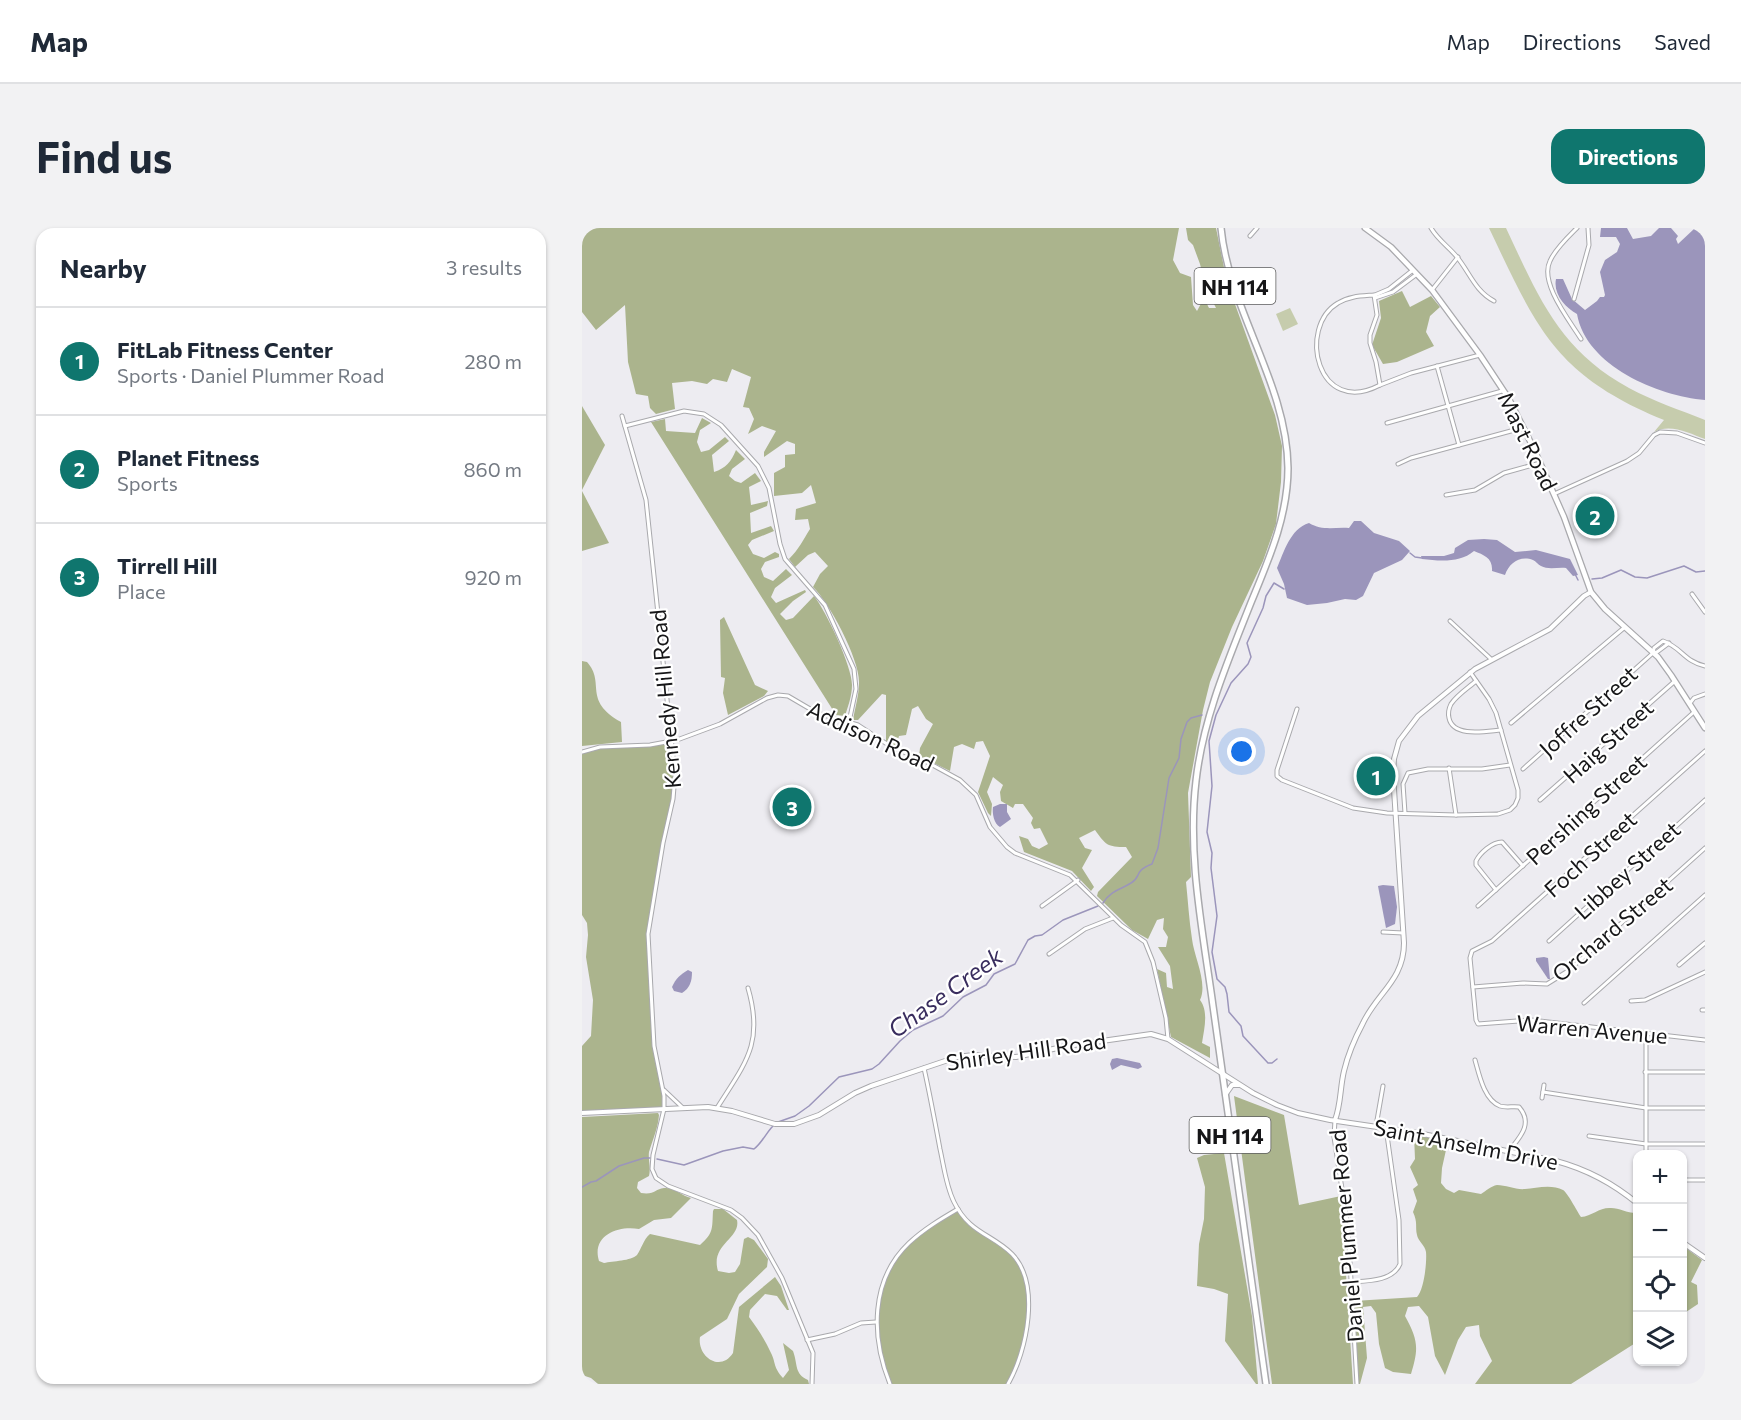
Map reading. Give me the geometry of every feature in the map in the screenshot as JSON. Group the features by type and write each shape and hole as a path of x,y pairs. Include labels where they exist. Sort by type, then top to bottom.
{"main road":[{"name":"NH 114","path":"1221,228 1229,268 1280,414 1288,471 1285,505 1278,535 1216,693 1204,734 1196,780 1193,819 1194,858 1266,1384"},
{"name":"Mast Road","path":"1365,228 1391,247 1432,290 1504,390 1524,427 1554,494 1592,592 1605,609 1653,653 1676,681 1705,728"}],"street":[{"path":"1250,236 1257,228"},
{"path":"1431,228 1458,257 1480,292 1494,301"},
{"path":"1577,228 1550,260 1548,272 1554,294 1581,339"},
{"path":"1574,299 1589,246 1588,228"},
{"path":"1432,290 1458,257"},
{"path":"1415,272 1375,296 1348,298 1327,312 1320,328 1317,357 1326,378 1343,390 1360,393 1437,366 1480,355"},
{"path":"1375,296 1377,318 1370,335 1370,343 1380,385"},
{"path":"1437,366 1459,445"},
{"path":"1387,423 1504,390"},
{"path":"625,426 684,411 704,414 721,425 758,466 769,488 785,559 825,605 854,669 856,689 849,722"},
{"name":"Kennedy Hill Road","path":"622,416 646,500 672,741 674,790 648,940 654,1046 664,1090 664,1109 652,1169 656,1178 668,1186 727,1208 748,1224 764,1245 779,1272 807,1340"},
{"path":"1398,464 1404,460 1524,427"},
{"path":"1554,494 1627,461 1639,453 1660,432 1677,433 1705,443"},
{"path":"1446,495 1475,490 1504,473 1540,463"},
{"name":"Daniel Plummer Road","path":"1357,1384 1352,1282 1346,1212 1334,1137 1335,1120 1344,1070 1354,1041 1368,1012 1395,978 1402,965 1404,951 1393,766 1399,741 1418,716 1470,672 1550,629 1584,596 1592,592"},
{"path":"1692,594 1705,612"},
{"path":"1450,621 1491,659"},
{"path":"1510,723 1625,627"},
{"path":"1653,653 1654,648 1663,641 1674,645 1689,661 1705,666"},
{"path":"1653,653 1670,643"},
{"name":"Joffre Street","path":"1523,769 1653,653"},
{"path":"1297,709 1277,770 1278,778 1344,805 1370,811 1456,815 1498,814 1513,807 1519,794 1493,706 1470,672"},
{"path":"1476,681 1451,704 1450,722 1461,731 1501,730"},
{"name":"Haig Street","path":"1540,800 1676,681"},
{"path":"1690,705 1694,698 1705,694"},
{"name":"Addison Road","path":"582,752 600,747 650,745 672,741 712,728 762,700 778,695 788,696 818,713 849,722 866,730 890,746 955,776 976,795 990,827 1006,848 1065,872 1078,880 1113,918 1145,942 1149,948 1166,1018 1168,1039"},
{"name":"Pershing Street","path":"1478,906 1694,712"},
{"name":"Foch Street","path":"1473,987 1470,958 1472,951 1489,944 1705,751"},
{"path":"1405,813 1403,784 1407,775 1428,769 1482,769 1510,765"},
{"path":"1449,768 1456,815"},
{"name":"Libbey Street","path":"1549,941 1705,800"},
{"path":"1496,890 1476,865 1478,856 1499,842 1504,844 1523,866"},
{"name":"Orchard Street","path":"1473,987 1552,983 1705,848"},
{"path":"1042,906 1078,880"},
{"path":"1584,1003 1705,895"},
{"path":"1049,954 1085,929 1113,918"},
{"path":"1383,932 1403,933"},
{"path":"1679,965 1705,943"},
{"path":"1631,1001 1642,1001 1705,972"},
{"name":"Warren Avenue","path":"1473,987 1476,1020 1480,1024 1531,1020 1705,1041"},
{"path":"717,1108 753,1042 755,1023 748,988"},
{"path":"1646,1033 1646,1150"},
{"name":"Shirley Hill Road","path":"582,1113 717,1108 775,1124 794,1124 819,1115 861,1090 966,1055 1016,1057 1067,1046 1151,1034 1168,1039 1222,1073"},
{"path":"1475,1060 1480,1079 1491,1099 1500,1106 1519,1107 1523,1112 1523,1134 1509,1151"},
{"path":"924,1068 947,1181 958,1209 978,1232 1010,1253 1020,1265 1026,1279 1028,1302 1024,1343 1018,1365 1008,1384"},
{"path":"1645,1072 1705,1072"},
{"name":"Saint Anselm Drive","path":"1222,1073 1281,1107 1335,1120 1509,1151 1577,1167 1633,1200"},
{"path":"1225,1096 1232,1085 1240,1085"},
{"path":"1542,1098 1544,1085"},
{"path":"1377,1126 1383,1086"},
{"path":"664,1090 683,1108"},
{"path":"1543,1092 1646,1108 1705,1108"},
{"path":"1352,1282 1386,1277 1394,1273 1401,1264 1399,1220 1386,1128"},
{"path":"1589,1136 1646,1144 1705,1144"},
{"path":"1687,1180 1705,1180"},
{"path":"890,1384 882,1362 876,1322 882,1285 896,1258 917,1236 958,1209"},
{"path":"1687,1245 1705,1258"},
{"path":"812,1384 814,1357 807,1340 835,1334 861,1323 876,1322"}],"green space":[{"path":"582,228 1179,228 1173,260 1180,273 1191,277 1193,305 1197,311 1204,298 1209,308 1216,308 1206,288 1193,245 1188,240 1186,228 1216,228 1227,282 1275,415 1282,446 1276,524 1263,561 1232,627 1210,682 1188,793 1191,877 1186,882 1193,946 1202,986 1200,1000 1205,1021 1202,1043 1210,1047 1210,1058 1171,1037 1157,969 1166,973 1167,987 1173,989 1170,966 1158,947 1166,947 1168,937 1163,929 1164,918 1157,920 1148,939 1132,930 1097,896 1098,892 1132,857 1126,847 1108,844 1095,830 1079,838 1085,848 1092,850 1082,868 1094,887 1091,891 1072,871 1024,852 1019,836 1028,839 1032,846 1039,849 1048,844 1040,828 1034,829 1031,823 1033,818 1023,804 1015,804 1013,808 1001,801 1000,792 1003,785 993,777 987,792 992,804 991,816 988,813 978,792 990,756 983,741 976,742 974,749 962,744 954,747 950,771 919,756 920,748 933,724 926,719 918,706 912,709 906,735 899,736 896,746 886,741 886,695 882,694 858,720 853,720 858,697 858,673 849,646 835,618 813,587 820,574 828,566 815,552 795,567 789,559 810,529 808,519 795,520 796,509 816,503 811,485 802,493 774,496 774,473 785,467 785,455 795,454 795,444 787,441 764,457 764,452 776,431 762,426 748,434 754,419 749,408 743,407 751,377 732,369 727,382 713,379 707,384 692,381 672,383 675,409 656,414 650,408 648,396 636,394 628,362 625,305 596,330 582,312"},
{"path":"1489,228 1506,228 1553,319 1585,357 1629,388 1705,420 1705,439 1666,428 1654,432 1664,420 1627,403 1597,385 1573,366 1537,321 1521,294"},
{"path":"1402,291 1410,307 1431,296 1440,307 1430,316 1426,332 1434,346 1397,362 1383,364 1372,345 1381,318 1379,301"},
{"path":"1290,308 1298,324 1283,331 1276,314"},
{"path":"582,406 605,445 582,490"},
{"path":"702,418 711,423 700,430 697,442 701,452 709,450 725,437 729,441 712,455 714,472 728,464 736,450 745,459 732,469 729,476 741,483 755,473 761,481 749,487 751,505 768,501 767,506 750,513 751,533 771,526 774,531 752,540 748,545 753,554 764,558 775,552 779,554 779,557 765,562 761,569 764,577 773,581 786,569 792,575 775,588 771,597 776,603 805,590 806,592 780,614 786,620 793,618 814,596 831,626 851,676 851,693 845,716 836,715 651,422 665,419 666,431 695,433"},
{"path":"582,491 609,543 582,551"},
{"path":"724,617 755,685 768,691 764,696 728,715 723,693 725,678 721,677 720,620"},
{"path":"582,661 587,662 592,670 598,699 602,706 621,722 622,742 582,746"},
{"path":"672,741 674,790 648,934 656,1057 662,1082 664,1109 582,1113 582,1046 591,1036 593,1000 586,957 587,923 582,915 582,752 615,746"},
{"path":"1234,1096 1284,1115 1299,1205 1341,1196 1353,1384 1272,1384"},
{"path":"658,1113 658,1124 649,1152 649,1176 638,1182 637,1188 641,1193 652,1193 668,1188 691,1198 671,1218 654,1220 639,1229 623,1229 608,1234 599,1244 599,1261 604,1263 634,1257 650,1234 700,1245 710,1233 714,1209 723,1209 737,1220 737,1227 718,1254 718,1271 735,1272 740,1264 744,1239 748,1237 754,1240 768,1259 767,1267 739,1294 727,1319 700,1337 702,1350 710,1360 722,1362 728,1359 733,1353 739,1307 775,1277 781,1286 789,1310 777,1296 765,1294 750,1310 749,1317 773,1356 776,1368 783,1378 789,1370 783,1343 793,1351 798,1372 808,1380 809,1384 598,1384 582,1375 582,1117"},
{"path":"1414,1135 1448,1141 1441,1183 1454,1193 1459,1190 1481,1194 1497,1185 1522,1189 1554,1187 1565,1191 1581,1217 1607,1208 1633,1213 1633,1345 1571,1384 1475,1384 1492,1361 1480,1336 1479,1325 1466,1327 1458,1340 1445,1375 1435,1356 1428,1317 1419,1306 1408,1307 1405,1316 1416,1344 1414,1365 1411,1374 1393,1372 1385,1368 1379,1344 1376,1313 1371,1306 1363,1307 1367,1358 1360,1384 1357,1384 1354,1301 1417,1297 1423,1282 1426,1252 1417,1235 1413,1212 1417,1201 1413,1189 1418,1185 1410,1167 1415,1159"},
{"path":"1224,1153 1252,1316 1258,1384 1225,1341 1228,1294 1197,1286 1205,1187 1197,1158"},
{"path":"958,1209 970,1224 1004,1247 1020,1265 1027,1287 1027,1320 1023,1349 1008,1384 890,1384 879,1345 878,1304 892,1264 917,1236"},
{"path":"1687,1249 1702,1260 1691,1282 1697,1285 1698,1304 1687,1311"}],"shaded area":[{"path":"1601,228 1627,228 1633,239 1651,236 1659,228 1671,228 1678,236 1676,239 1678,244 1695,228 1705,228 1705,400 1666,392 1646,385 1609,363 1594,349 1583,332 1577,314 1561,300 1556,290 1556,279 1563,279 1572,299 1585,310 1600,297 1604,297 1600,272 1605,260 1617,252 1620,244 1616,237 1600,237"},
{"path":"1354,521 1361,521 1374,533 1399,541 1410,551 1402,560 1374,573 1363,596 1356,600 1345,599 1307,605 1287,598 1277,568 1288,542 1297,530 1309,523 1323,528 1349,528"},
{"path":"1468,540 1497,540 1515,552 1536,550 1570,559 1578,575 1573,576 1566,568 1547,568 1533,560 1519,559 1509,567 1505,575 1492,571 1489,560 1474,551 1462,558 1449,560 1422,559 1421,556 1444,556 1454,553 1455,548"},
{"path":"1007,804 1007,812 1011,819 1000,827 995,821 993,807"},
{"path":"1378,886 1394,886 1397,907 1395,924 1386,928"},
{"path":"1536,958 1548,958 1550,979 1536,961"},
{"path":"688,970 692,972 689,987 682,993 674,991 672,987 675,981"},
{"path":"1112,1059 1140,1063 1142,1067 1138,1069 1121,1065 1112,1070 1110,1064"}],"waterway":[{"path":"1410,553 1422,558"},
{"path":"1592,579 1602,578 1621,570 1635,577 1647,578 1684,566 1696,572 1705,571"},
{"path":"1575,574 1578,580"},
{"path":"1277,1059 1268,1063 1243,1036 1241,1026 1229,1012 1225,987 1217,979 1212,952 1217,916 1211,868 1212,853 1207,832 1212,786 1209,741 1216,715 1231,683 1248,664 1251,657 1247,643 1266,596 1274,583 1284,589"},
{"name":"Chase Creek","path":"1103,903 1112,893 1134,881 1142,869 1152,864 1158,848 1169,778 1179,758 1181,739 1187,722 1191,718 1202,715"},
{"name":"Chase Creek","path":"778,1122 795,1116 809,1106 839,1077 872,1069 879,1064 913,1030 943,1016 963,997 986,985 994,974 1015,964 1028,940 1042,935 1063,920 1098,906"},
{"name":"Chase Creek","path":"657,1159 684,1165 723,1151 743,1147 754,1149 773,1126"},
{"name":"Chase Creek","path":"582,1187 619,1166 650,1158"}],"place":[{"name":"Planet Fitness","path":"1595,516"},
{"name":"FitLab Fitness Center","path":"1376,776"},
{"name":"Tirrell Hill","path":"792,807"}]}
